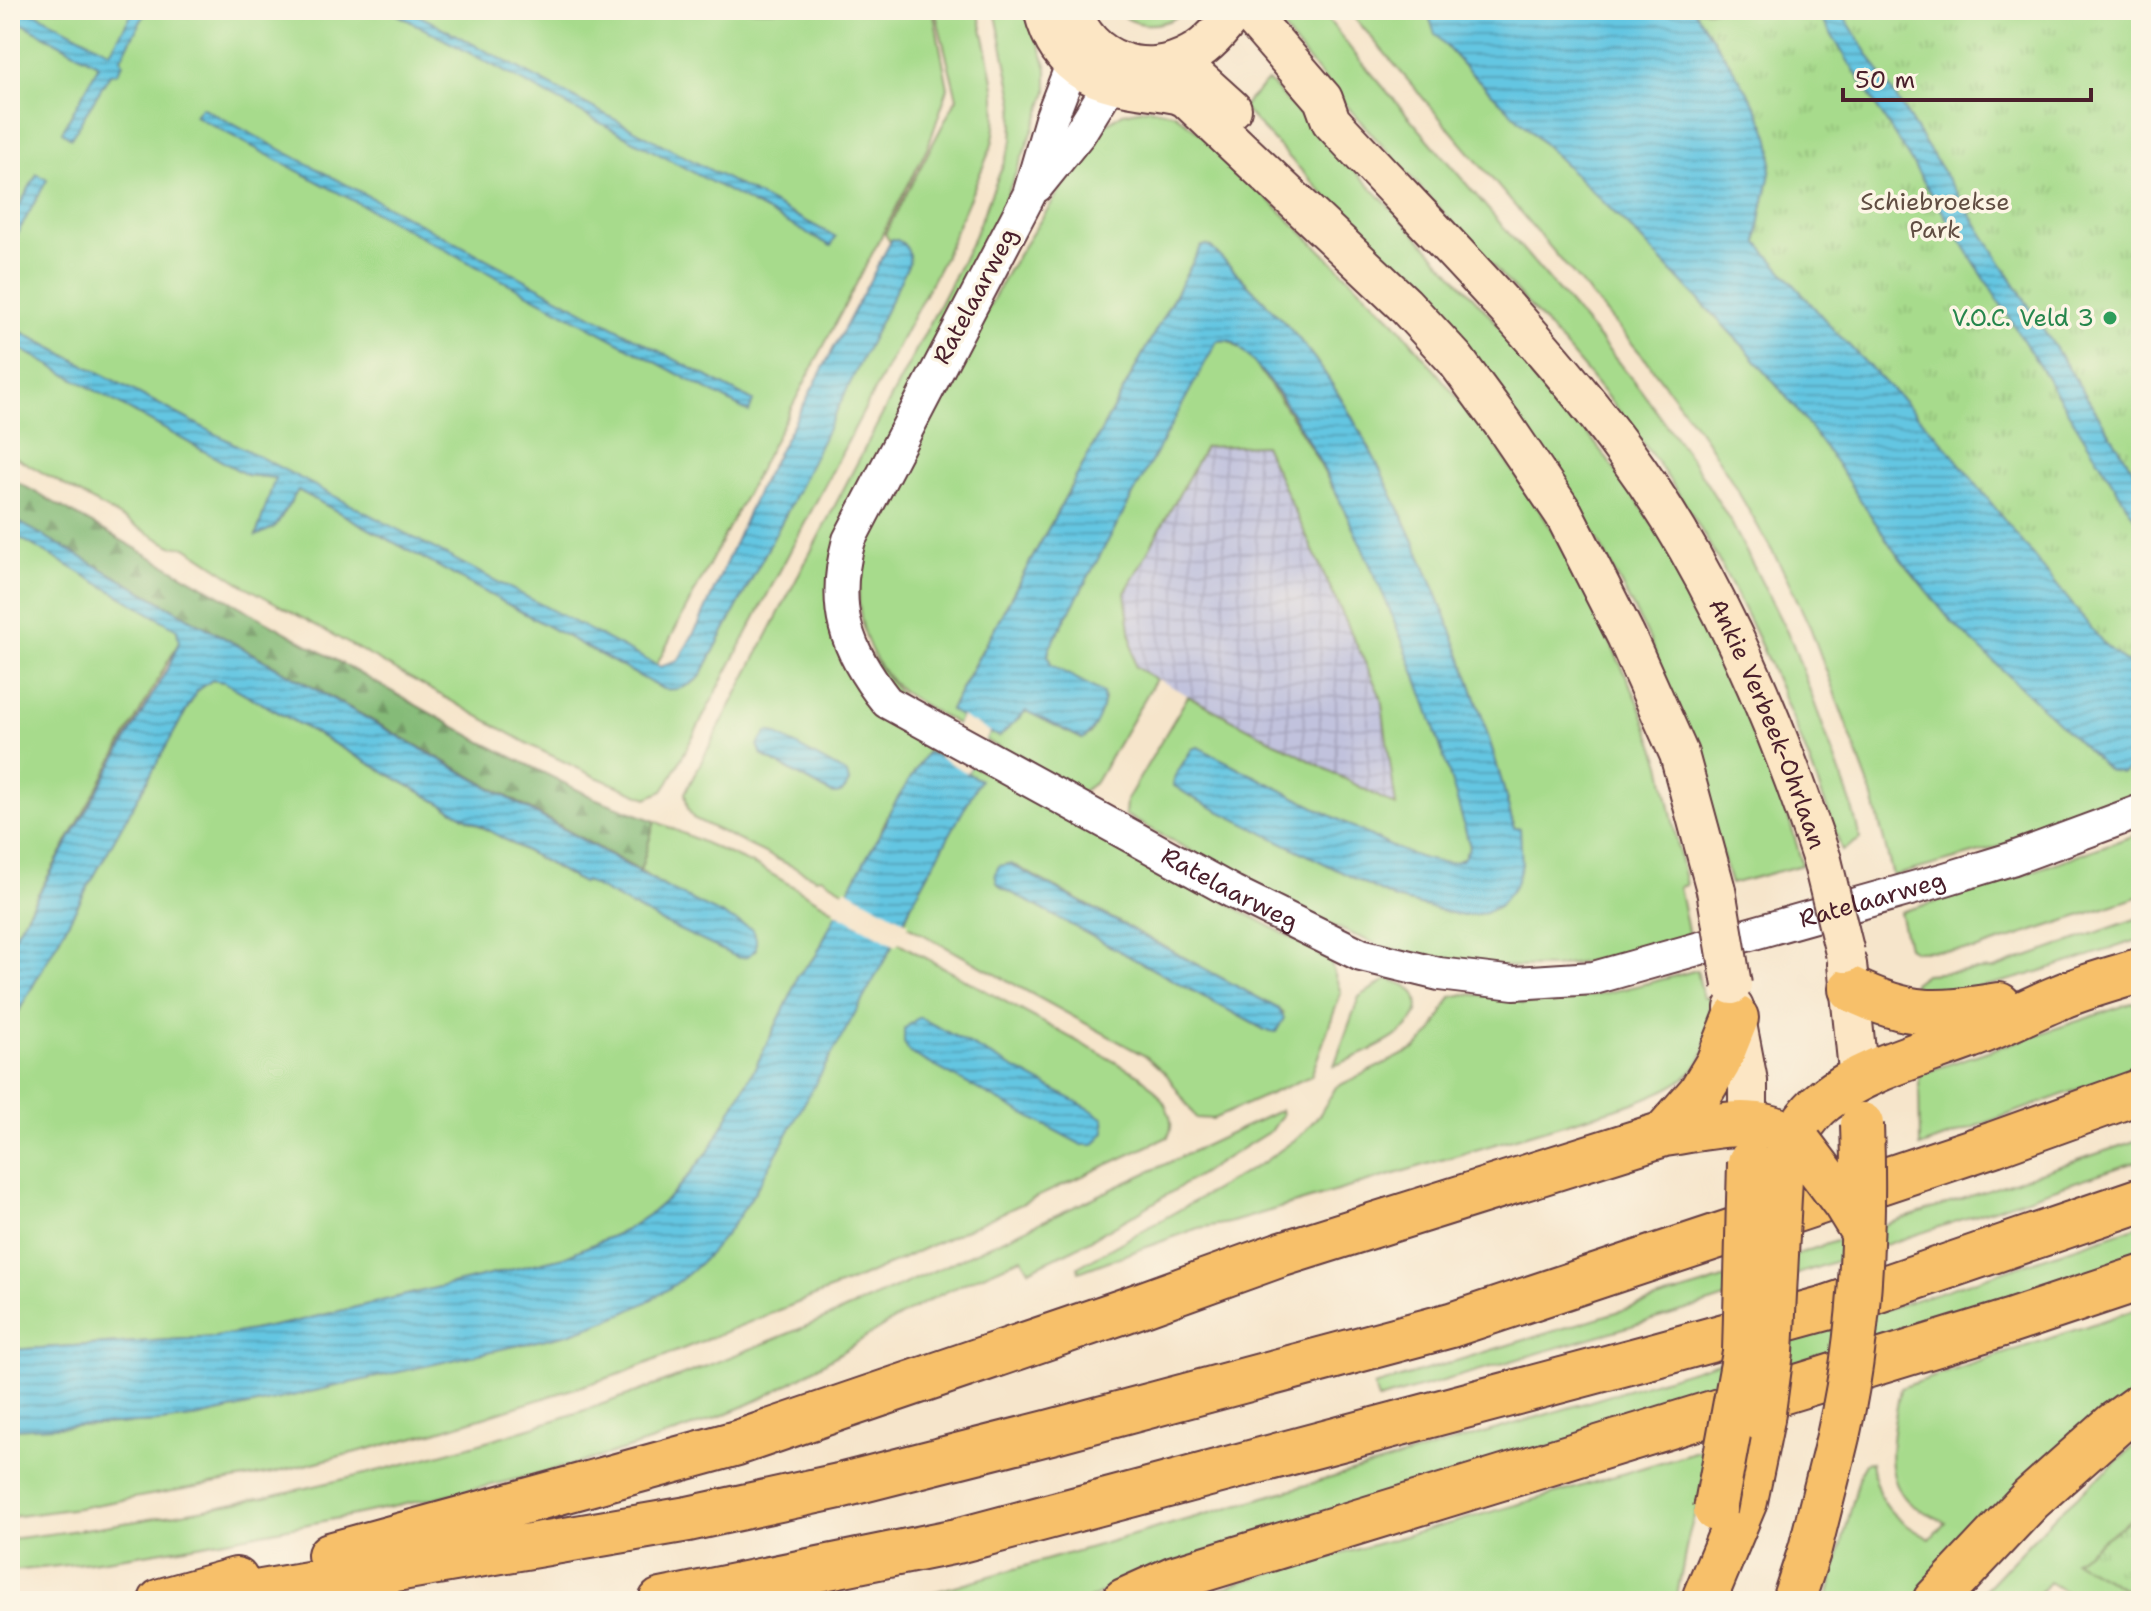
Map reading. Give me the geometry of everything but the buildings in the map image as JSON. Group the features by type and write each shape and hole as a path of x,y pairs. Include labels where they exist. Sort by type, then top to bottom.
{"highway":[{"path":"1704,1599 1730,1505 1762,1419 1771,1352 1776,1149 1824,1100 1859,1080 2061,996 2141,970"},
{"path":"1848,971 1883,1004 1927,1013 1944,1014 2061,996"},
{"path":"1664,1134 1700,1093 1718,1063 1734,1002"},
{"path":"209,1601 688,1519 839,1486 1051,1432 1451,1325 1964,1154 2141,1091"},
{"path":"161,1601 737,1443 1279,1255 1664,1134 1776,1149 1845,1203 1861,1229"},
{"path":"661,1601 957,1541 1696,1344 1826,1308 2141,1200"},
{"path":"1124,1601 1175,1578 2009,1322 2141,1278"},
{"path":"1935,1601 2031,1499 2141,1405"}],"main road":[{"path":"1043,10 1056,43 1073,62 1096,79 1162,66 1173,77 1215,91 1264,141 1327,231 1404,304 1455,359 1503,424 1564,514 1626,636 1679,754 1716,890 1748,1081 1776,1149 1735,1403 1730,1505"},
{"path":"1072,10 1078,29 1090,44 1106,56 1117,73"},
{"path":"1173,77 1208,43 1232,13"},
{"name":"Ankie Verbeek-Ohrlaan","path":"1232,13 1310,113 1331,121 1558,369 1625,452 1684,543 1733,639 1802,799 1822,860 1848,971 1862,1124 1861,1229 1860,1290 1852,1361 1831,1465 1793,1601"}],"street":[{"name":"Ratelaarweg","path":"1073,62 1051,119 1029,195 849,540 841,569 839,598 849,639 868,678 887,702 1233,892 1361,955 1439,974 1514,983 1594,978 1956,876 2141,811"},
{"name":"Ratelaarweg","path":"1029,195 1079,134 1117,73"}],"shaded area":[{"path":"1265,445 1381,697 1396,807 1135,667 1125,593 1205,447"}],"green space":[{"path":"10,10 933,10 948,88 928,147 656,666 10,326"},
{"path":"935,10 978,10 995,96 995,131 991,148 944,258 663,791 647,798 536,748 245,586 186,547 171,546 10,454 10,343 247,475 276,478 256,535 275,527 298,490 663,689 691,684 700,677 789,508 892,239 890,242 885,234 957,98"},
{"path":"995,10 1028,10 1047,68 1047,91 986,247 828,602 944,750 940,758 927,752 890,811 868,858 847,892 693,818 685,793 973,239 1012,141 1014,103","holes":["762,755 849,782 842,792 831,793"]},
{"path":"1116,10 1177,10 1179,16 1162,23 1146,24 1130,20"},
{"path":"1269,10 1321,10 1354,53 1597,336 1696,466 1731,522 1792,642 1851,803 1860,839 1842,851 1781,690 1757,637 1704,535 1641,440 1551,330 1359,120"},
{"path":"1348,10 1427,10 1435,34 1466,68 1633,231 1747,350 1794,406 1895,552 1951,621 2121,773 2141,764 2141,793 2006,845 1893,876 1872,794 1810,627 1783,570 1729,476 1647,361"},
{"name":"Schiebroekse Park","path":"1476,10 2141,10 2141,749"},
{"path":"1268,81 1425,244 1526,357 1574,415 1662,538 1724,655 1781,796 1802,865 1731,884 1680,713 1649,638 1585,516 1406,282 1242,107"},
{"path":"1149,108 1175,114 1201,134 1396,323 1493,441 1546,520 1581,581 1638,701 1661,764 1686,885 1679,887 1689,936 1596,960 1554,967 1468,966 1383,947 1316,919 1125,815 1126,801 1188,696 1396,806 1381,697 1264,445 1205,447 1125,593 1135,667 1156,679 1096,782 1082,792 985,740 989,732 999,737 1026,711 1082,739 1091,733 1104,700 1051,665 1049,649 1213,347 1217,341 1227,340 1249,356 1287,410 1317,458 1371,565 1419,684 1470,847 1463,859 1455,862 1436,862 1417,857 1198,747 1192,749 1175,776 1173,785 1193,798 1396,899 1463,916 1485,913 1499,906 1519,828 1514,828 1479,707 1418,551 1361,434 1315,359 1278,315 1206,245 1201,247 950,709 961,716 957,724 899,688 885,672 866,637 861,618 859,578 867,538 1009,269 1066,181 1102,127 1123,113"},
{"path":"10,478 484,743 594,798 655,821 640,871 10,517"},
{"path":"10,532 177,629 179,642 10,944"},
{"path":"212,680 224,682 582,883 669,889 640,871 655,821 759,867 837,912 816,956 797,976 791,995 757,1064 709,1151 674,1193 626,1230 564,1257 294,1322 216,1337 10,1350 10,1027 197,691"},
{"path":"971,765 1329,958 1341,993 1311,1076 1213,1119 1196,1118 1167,1075 1147,1057 904,924 911,905 979,780 967,773","holes":["1006,864 1016,866 1279,1009 1283,1014 1265,1030 1001,887 997,882"]},
{"path":"2141,833 2141,896 1975,950 1915,951 1908,947 1900,912 1982,889"},
{"path":"2141,917 2141,939 2000,983 1912,996 1913,983 1925,974 1993,969"},
{"path":"895,941 1139,1075 1164,1103 1171,1120 1168,1137 862,1277 620,1374 436,1432 273,1473 10,1517 10,1429 159,1422 199,1417 568,1334 618,1315 661,1292 699,1262 735,1222"},
{"path":"1697,970 1703,998 1709,997 1707,1041 1695,1068 1671,1087 1631,1104 1229,1223 1198,1228 1079,1272 1078,1267 1264,1162 1300,1136 1320,1114 1336,1087 1415,1049 1432,1032 1451,997 1465,994 1521,998 1522,1004 1545,1002 1610,992"},
{"path":"1388,979 1406,986 1415,995 1417,1011 1411,1022 1388,1042 1334,1066 1359,997"},
{"path":"2141,1000 2141,1066 1920,1147 1919,1074"},
{"path":"1281,1110 1282,1115 1272,1130 1075,1248 1029,1270 1022,1258 953,1288 788,1384 697,1425 548,1472 395,1506 178,1548 10,1571 10,1539 142,1520 339,1480 469,1446 629,1395 912,1281"},
{"path":"2141,1139 2141,1160 1710,1303 1378,1400 1374,1386 1705,1285"},
{"path":"2141,1225 2141,1263 1138,1575 1086,1601 902,1601 1679,1374"},
{"path":"2141,1308 2141,1388 1922,1601 1827,1601 1865,1463 1871,1462 1878,1490 1896,1517 1930,1539 1945,1522 1911,1504 1895,1480 1891,1449 1900,1388"},
{"path":"2141,1440 2141,1601 2081,1601 2049,1582 2038,1595 2047,1601 1974,1601 2057,1514"},
{"path":"1714,1446 1688,1538 1676,1601 1187,1601 1244,1581"},
{"path":"2141,1512 2141,1598 2074,1561"}],"water":[{"path":"10,10 30,10 110,52 134,10 147,10 121,58 123,64 117,73 110,74 71,138 62,132 99,65 10,17"},
{"path":"389,10 409,10 836,237 831,246"},
{"path":"1427,10 1694,10 1750,96 1771,145 1771,167 1758,243 1832,328 1940,439 2104,644 2124,661 2141,666 2141,764 2122,773 2108,770 1951,621 1895,552 1794,406 1747,350 1633,231 1466,68 1435,34"},
{"path":"1816,10 1840,10 2141,482 2141,528"},
{"path":"201,107 753,401 749,412 195,116"},
{"path":"37,174 47,180 10,247 10,222"},
{"path":"892,239 906,247 909,263 789,508 700,677 687,686 673,689 663,689 298,490 275,527 256,536 275,478 247,475 10,343 10,326 660,667 678,661 699,624 759,488"},
{"path":"1206,245 1277,315 1327,376 1372,453 1418,551 1479,707 1514,828 1520,828 1522,865 1515,886 1499,906 1485,913 1463,916 1396,899 1193,798 1173,785 1175,776 1192,749 1198,747 1417,857 1436,862 1455,862 1463,859 1470,847 1429,711 1395,623 1336,493 1303,433 1263,373 1233,342 1217,341 1049,649 1051,665 1103,693 1101,712 1095,725 1083,739 1026,711 999,737 990,732 967,773 980,780 911,905 895,941 748,1203 698,1265 678,1282 639,1306 568,1334 199,1417 159,1422 10,1429 10,1350 216,1337 294,1322 564,1257 626,1230 674,1193 709,1151 757,1064 791,995 797,976 816,956 890,811 927,752 940,757 961,717 950,710 1201,247"},
{"path":"10,517 669,889 752,929 756,949 747,957 739,958 585,881 583,883 224,682 212,680 197,691 10,1027 10,944 170,664 179,642 177,629 10,532"},
{"path":"767,732 847,774 849,782 846,788 840,793 831,793 762,755 758,745"},
{"path":"1010,864 1279,1009 1284,1018 1276,1032 1265,1030 1001,887 995,874 999,866"},
{"path":"919,1017 1090,1109 1104,1119 1105,1132 1094,1145 1082,1145 910,1053 904,1043 904,1029"}],"pier":[{"path":"961,716 990,732 967,773 939,757"},
{"path":"845,888 909,923 897,946 833,911"}],"place":[{"name":"V.O.C. Veld 3","path":"2110,318"}]}
